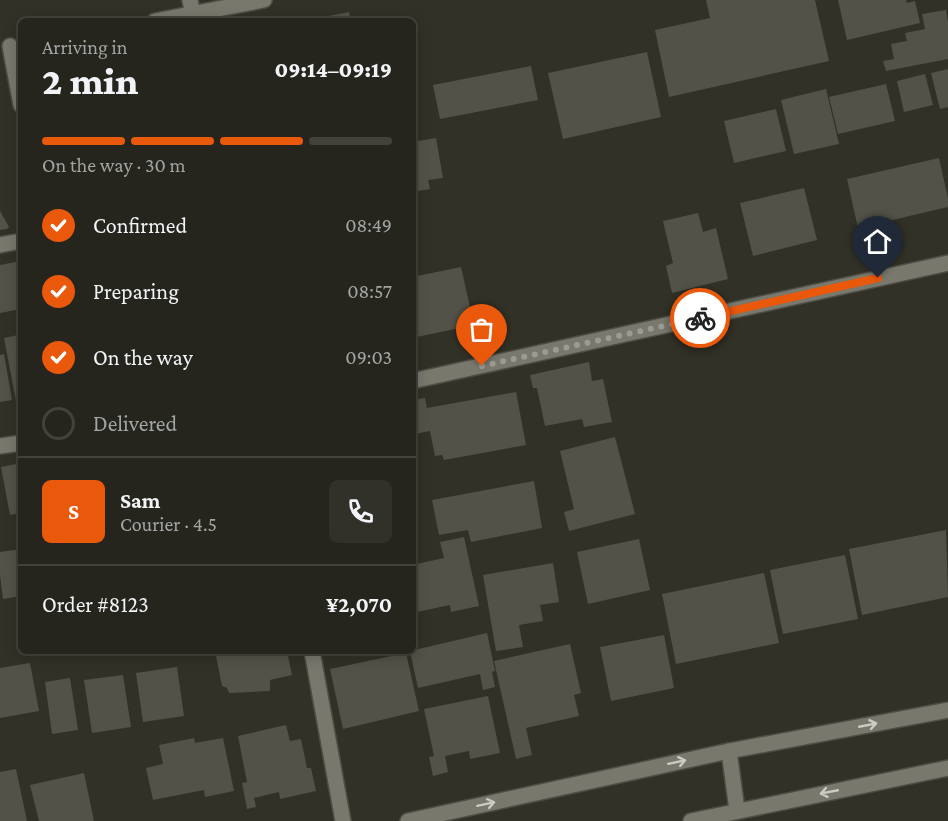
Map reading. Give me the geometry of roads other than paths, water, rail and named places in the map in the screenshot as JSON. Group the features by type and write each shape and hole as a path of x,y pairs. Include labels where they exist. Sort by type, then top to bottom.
{"street":[{"path":"167,18 264,0"},
{"path":"10,46 18,89"},
{"path":"0,245 18,242"},
{"path":"416,380 948,263"},
{"path":"0,447 18,444"},
{"path":"313,654 343,821"},
{"path":"408,821 729,751 948,710"},
{"path":"729,751 737,810"},
{"path":"691,821 948,768"}]}
